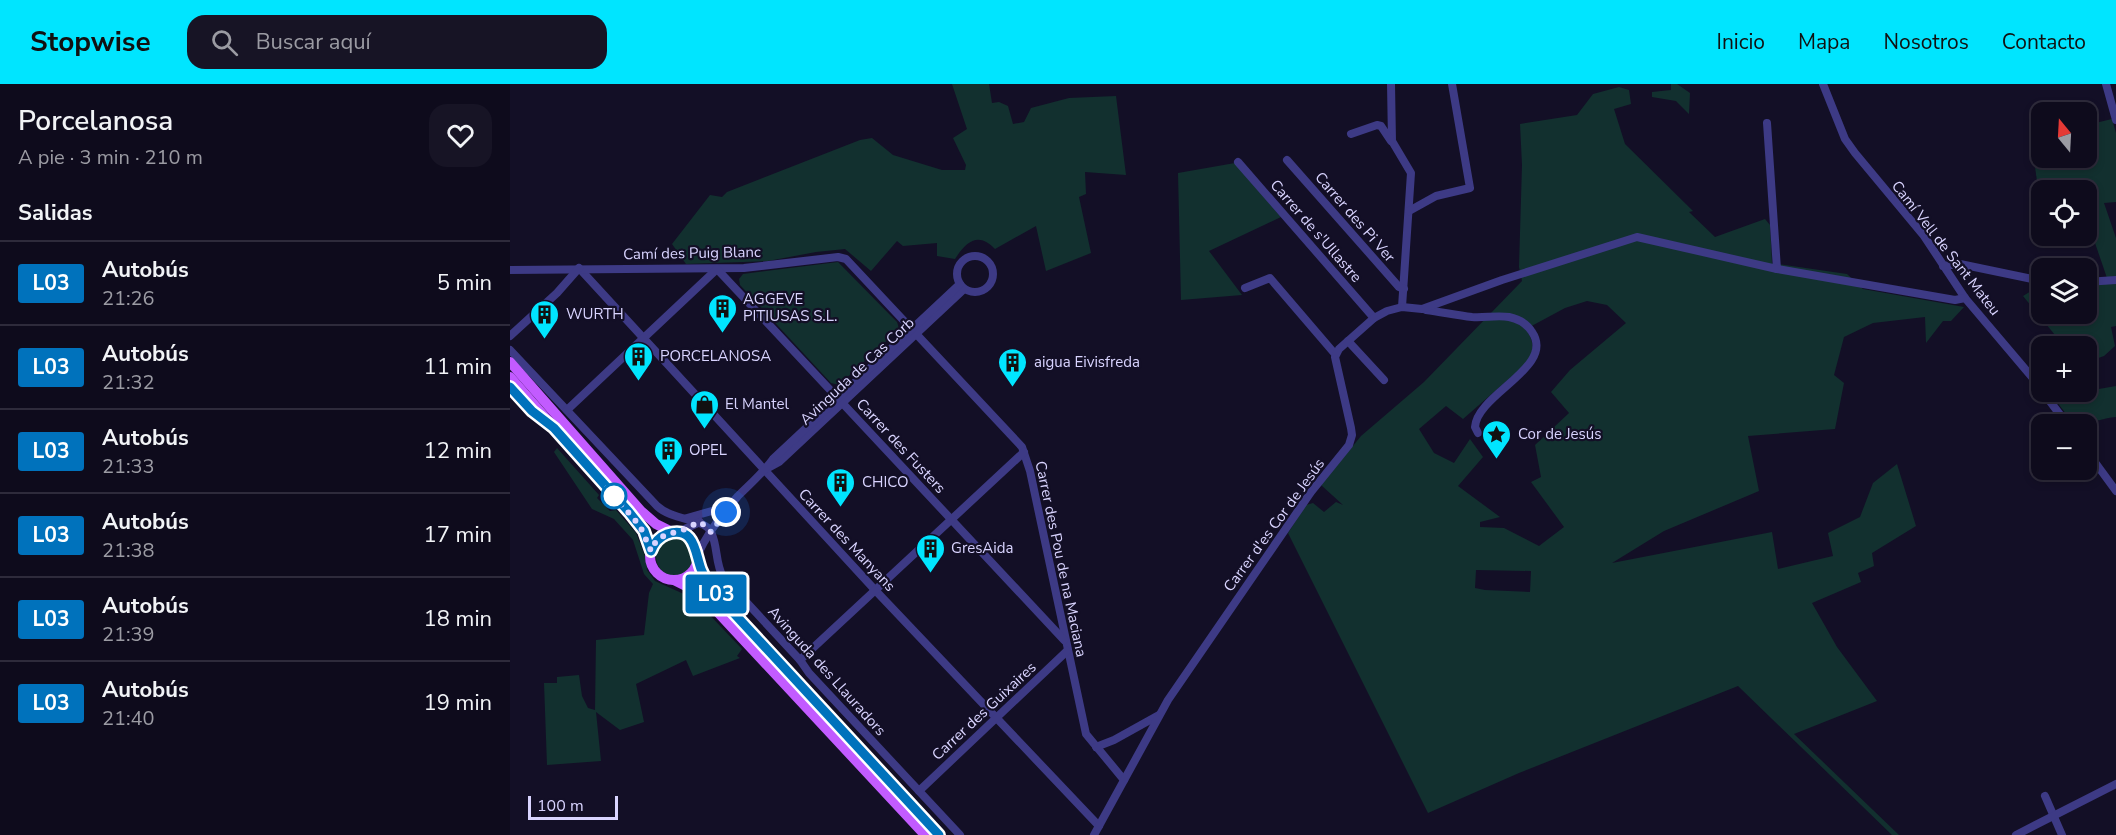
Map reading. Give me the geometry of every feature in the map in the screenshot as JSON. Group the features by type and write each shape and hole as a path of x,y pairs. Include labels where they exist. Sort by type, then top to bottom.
{"main road":[{"path":"510,362 647,516 656,524 690,539 703,574 716,594 939,835"},
{"path":"510,378 640,526 651,551 652,563 656,571 692,589 714,608 925,835"},
{"path":"651,551 659,538 675,532"},
{"path":"674,580 689,575 695,567 698,556"}],"street":[{"path":"1391,84 1392,141"},
{"path":"1409,211 1436,196 1470,188 1452,84"},
{"name":"Camí Vell de Sant Mateu","path":"1823,84 1845,139 1924,236 1965,298 2031,377"},
{"path":"2106,84 2116,120"},
{"path":"1767,123 1777,269"},
{"path":"1351,134 1377,125 1381,126 1410,173 1402,307"},
{"name":"Carrer des Pi Ver","path":"1287,160 1392,280 1404,289"},
{"name":"Carrer de s'Ullastre","path":"1238,162 1374,318"},
{"path":"1422,309 1637,237 1777,269 1955,300 1965,298"},
{"path":"974,256 990,264 993,274 990,285 975,292 962,286 957,272 963,261 974,256"},
{"name":"Camí des Puig Blanc","path":"510,270 717,269 842,258"},
{"name":"Carrer des Pou de na Maciana","path":"842,258 1024,452 1086,734 1124,780"},
{"path":"1943,266 1960,264 2031,279"},
{"path":"510,336 557,293 579,268"},
{"name":"Carrer des Manyans","path":"579,268 875,590 1099,826"},
{"path":"567,410 717,269"},
{"name":"Carrer des Fusters","path":"717,269 1065,641"},
{"path":"1245,288 1270,278 1335,354 1374,318 1402,307 1472,317 1510,317 1523,322 1536,338 1536,350 1531,363 1478,413 1474,427 1478,433"},
{"path":"2097,281 2116,280"},
{"name":"Avinguda de Cas Corb","path":"738,497 765,470 777,463 840,400 962,286"},
{"path":"1348,341 1384,380"},
{"path":"510,350 657,506 668,515 699,522 711,532"},
{"name":"Carrer d'es Cor de Jesús","path":"1094,835 1159,714 1311,492 1349,445 1352,435 1351,428 1335,354"},
{"path":"800,660 1024,452"},
{"path":"2097,465 2116,491"},
{"path":"675,532 699,522 738,497"},
{"path":"698,556 711,532 738,497"},
{"path":"647,516 671,520 718,509"},
{"name":"Avinguda des Llauradors","path":"711,532 718,570 723,577 960,835"},
{"path":"1041,615 1050,612 1057,603"},
{"name":"Carrer des Guixaires","path":"919,791 1067,651"},
{"path":"798,684 809,673"},
{"path":"1096,747 1114,740 1159,714"},
{"path":"2016,835 2116,784"},
{"path":"2045,796 2062,835"}],"green space":[{"path":"952,84 989,84 992,103 999,102 1008,106 1013,124 1024,122 1031,108 1069,98 1116,96 1126,175 1085,172 1086,194 1079,197 1091,253 1046,271 1036,226 995,249 983,241 973,241 955,259 937,256 937,243 903,246 897,241 871,271 845,249 768,261 686,264 672,244 710,195 722,197 727,192 860,140 872,138 893,155 942,170 965,170 966,165 953,138 967,129"},
{"path":"1671,84 1677,84 1690,93 1689,114 1676,101 1652,97 1652,92 1671,90"},
{"path":"1619,87 1629,90 1631,104 1614,109 1625,144 1693,211 1689,212 1715,237 1765,219 1770,225 1772,263 1847,274 1863,289 1964,307 1951,321 1943,321 1926,343 1925,317 1873,323 1844,337 1834,375 1844,383 1835,429 1748,436 1759,491 1664,531 1612,563 1772,532 1778,569 1833,556 1828,533 1860,517 1873,483 1897,464 1916,526 1872,553 1874,566 1858,573 1861,582 1812,603 1837,647 1877,701 1794,734 1899,835 1892,835 1738,686 1519,773 1428,813 1288,533 1306,505 1313,503 1324,512 1336,502 1343,505 1321,485 1361,436 1424,382 1522,281 1519,267 1522,165 1520,124 1577,115 1593,94","holes":["1587,301 1607,305 1626,323 1570,370 1551,392 1569,413 1535,445 1541,477 1531,482 1564,527 1539,546 1504,528 1480,527 1480,522 1500,517 1458,486 1483,457 1470,439 1454,463 1434,453 1419,429 1446,406 1463,419 1527,363 1532,346 1526,329 1565,308","1476,570 1531,571 1530,592 1475,588"]},
{"path":"2112,119 2116,133 2116,202 2104,203 2116,238 2116,276 2107,278 2096,246 2097,180 2037,180 2035,168 2097,168 2097,123"},
{"path":"1235,163 1281,217 1209,251 1242,295 1181,300 1178,173"},
{"path":"838,262 897,322 899,328 839,385 831,383 740,285 739,279 743,274"},
{"path":"2116,283 2116,326 2111,327 2115,346 2104,356 2097,358 2097,336 2056,336 2046,324 2097,324 2097,284"},
{"path":"2031,291 2031,306 2023,296"},
{"path":"2116,386 2116,417 2097,421 2097,414 2066,414 2057,402 2097,402 2097,389"},
{"path":"557,448 599,495 597,498 610,511 616,510 636,533 646,559 647,570 655,581 686,595 703,608 742,649 737,656 740,658 693,676 686,660 636,684 644,722 620,730 596,712 601,761 547,765 544,683 557,683 557,677 579,675 582,696 588,708 595,710 596,640 644,635 649,593 653,584 644,574 633,540 614,519 592,509 554,452"},
{"path":"675,538 688,544 694,557 688,570 675,576 662,570 656,557 662,544"}],"bus line":[{"name":"L03","path":"510,387 532,411 554,428 629,512 644,531 651,551 659,538 669,533 676,532 686,536 694,543 703,574 710,587 939,835"}],"place":[{"name":"AGGEVE PITIUSAS S.L.","path":"722,334"},
{"name":"WURTH","path":"545,340"},
{"name":"PORCELANOSA","path":"639,382"},
{"name":"aigua Eivisfreda","path":"1013,388"},
{"name":"El Mantel","path":"704,430"},
{"name":"Cor de Jesús","path":"1497,460"},
{"name":"OPEL","path":"668,476"},
{"name":"CHICO","path":"841,508"},
{"name":"GresAida","path":"930,574"}],"route":[{"path":"614,496 607,488 640,526 651,551 659,538 699,522 711,532 726,512"}]}
